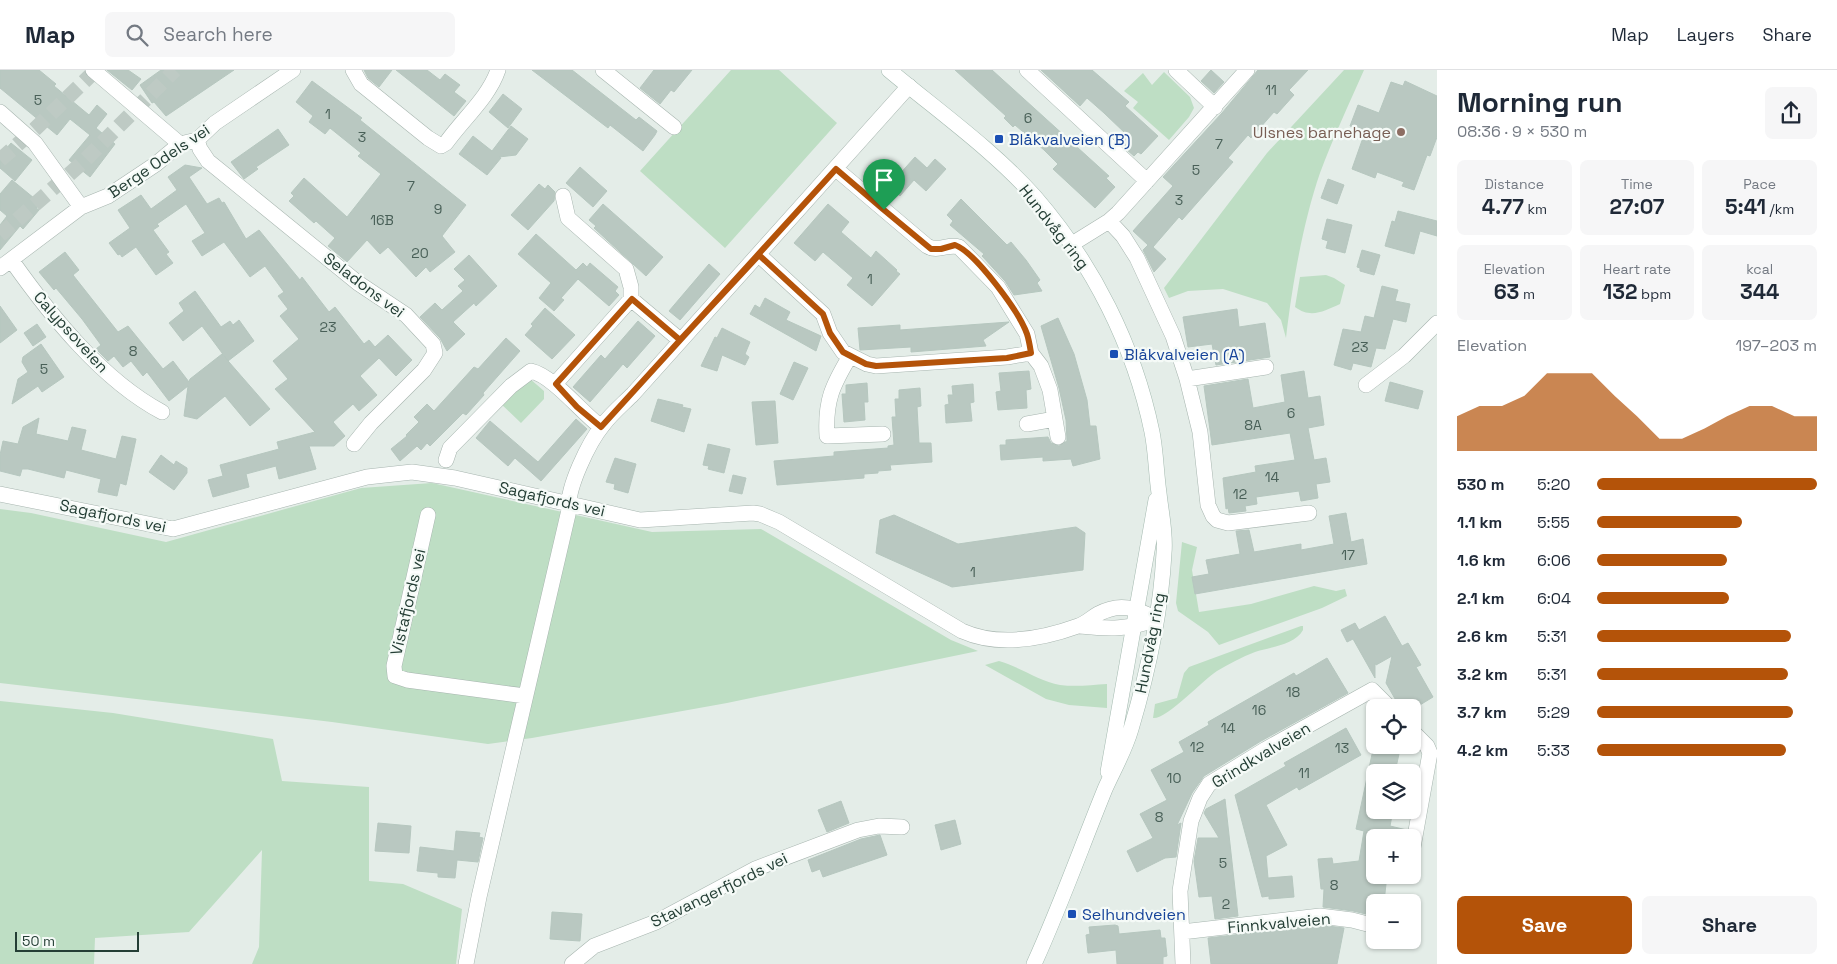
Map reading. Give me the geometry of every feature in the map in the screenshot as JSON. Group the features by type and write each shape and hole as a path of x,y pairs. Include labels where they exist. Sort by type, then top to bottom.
{"street":[{"path":"93,70 180,144"},
{"name":"Berge Odels vei","path":"6,265 81,208 108,196 156,164 180,144 197,140 215,123 293,70"},
{"path":"353,70 361,84 440,146 446,143 488,90 495,80 498,70"},
{"path":"603,70 674,127"},
{"name":"Hundvåg ring","path":"889,70 1007,169 1035,198 1072,244 1106,301 1131,357 1152,435 1164,525 1164,553 1156,619 1144,679 1125,747 1034,964"},
{"path":"1027,70 1148,181"},
{"path":"1176,70 1215,107"},
{"path":"1072,244 1110,221 1247,70"},
{"path":"466,964 525,696 569,510 570,490 601,427 759,255 909,86"},
{"path":"0,112 35,143 81,208"},
{"name":"Seladons vei","path":"197,140 200,149 208,161 358,283 406,315 433,344 435,354 424,370 376,418 361,443"},
{"path":"836,169 931,249 941,249 955,245 964,251 987,274 1015,312 1027,334 1031,353 1037,359 1046,377 1058,437"},
{"path":"563,196 568,218 626,269 632,299 680,340"},
{"path":"1110,221 1128,243 1152,288 1173,336 1187,379 1201,441 1208,505 1213,516 1224,522 1232,523 1309,513"},
{"path":"759,255 823,314 834,340 850,356 866,364 876,366 1007,358 1031,353"},
{"name":"Calypsoveien","path":"6,265 105,372 135,395 162,412"},
{"path":"556,384 632,299"},
{"path":"1366,385 1404,356 1437,323"},
{"path":"850,356 836,380 829,398 826,417 827,436 883,434"},
{"path":"1187,379 1266,367"},
{"path":"446,460 450,448 526,372 534,371 556,384 582,412 601,427"},
{"path":"1027,424 1055,419"},
{"name":"Sagafjords vei","path":"0,494 173,529 366,477 402,472 438,474 568,502 640,520 760,514 779,522 962,631 987,639 1012,640 1080,626 1100,628 1135,627 1156,619"},
{"name":"Hundvåg ring","path":"1106,789 1112,743 1135,627 1158,491"},
{"name":"Vistafjords vei","path":"428,516 394,666 395,676 407,680 525,696"},
{"name":"Sagafjords vei","path":"1080,626 1100,613 1124,608 1138,609 1156,619"},
{"name":"Grindkvalveien","path":"1183,964 1180,891 1191,821 1200,798 1209,784 1258,754 1372,690 1381,699"},
{"path":"1416,829 1430,753 1427,746 1421,740"},
{"name":"Stavangerfjords vei","path":"572,964 594,946 656,922 755,869 858,830 880,826 902,827"},
{"name":"Finnkvalveien","path":"1182,932 1320,916 1366,924"}],"green space":[{"path":"731,70 779,70 837,123 725,248 640,171"},
{"path":"1344,70 1364,70 1330,147 1308,212 1291,297 1286,338 1281,320 1267,303 1223,289 1188,291 1169,298 1164,288 1267,153"},
{"path":"1164,72 1190,97 1194,108 1189,117 1169,140 1133,108 1138,102 1124,91 1143,73 1152,85"},
{"path":"1326,275 1345,285 1340,304 1318,313 1307,313 1295,307 1300,277"},
{"path":"529,378 544,391 544,399 521,423 498,401"},
{"path":"432,483 652,532 761,529 951,640 978,651 727,703 532,738 488,744 332,722 0,683 0,509 31,513 166,542 361,488"},
{"path":"1182,542 1197,547 1192,570 1199,612 1251,604 1314,586 1336,591 1345,589 1347,596 1322,608 1219,645 1208,632 1178,611 1176,603"},
{"path":"1303,626 1303,630 1294,639 1282,645 1240,658 1217,671 1167,713 1153,718 1155,704 1177,698 1184,673 1189,667"},
{"path":"999,661 1060,685 1107,684 1107,708 1069,705 1046,699 985,665"},
{"path":"0,701 113,713 273,739 282,781 369,787 369,881 403,884 462,909 456,964 252,964 259,947 262,850 189,932 95,938 94,964 0,964"}],"building":[{"path":"0,70 39,70 56,84 54,86 89,115 97,105 107,114 96,128 115,144 90,177 69,160 90,135 70,119 57,135 0,88"},
{"path":"107,70 128,70 141,79 132,90"},
{"path":"161,70 234,70 166,116 154,102 152,103 140,85"},
{"path":"364,70 392,70 379,87 368,78"},
{"path":"396,70 427,70 440,80 445,74 460,85 454,92 466,101 454,116"},
{"path":"532,70 572,70 636,120 639,117 657,131 655,135 643,151 610,125 608,128"},
{"path":"654,70 692,70 674,92 671,90 660,104 640,88"},
{"path":"955,70 992,70 1109,176 1106,178 1115,187 1095,208 1053,169 1058,164 1044,150 1015,125 1013,127 1004,118 1006,116"},
{"path":"1041,70 1092,70 1129,102 1125,106 1158,136 1141,154 1138,152 1134,156 1120,144 1126,134 1104,113 1087,98 1080,106"},
{"path":"1211,70 1224,82 1214,93 1201,81"},
{"path":"1258,70 1308,70 1289,90 1294,95 1277,114 1274,112 1251,138 1248,135 1228,158 1233,162 1182,220 1179,217 1153,247 1166,259 1154,272 1143,250 1148,245 1133,231 1173,186 1163,177 1222,113"},
{"path":"312,81 362,118 360,120 466,205 442,236 455,252 430,272 426,267 416,277 388,247 380,254 367,240 347,262 328,246 335,238 289,201 294,196 291,193 304,178 347,217 381,174 358,156 361,153 330,128 325,134 309,122 313,116 296,102"},
{"path":"1405,81 1437,96 1437,137 1430,156 1427,155 1414,190 1402,186 1404,182 1377,172 1375,178 1352,169 1365,132 1350,126 1358,105 1379,113 1391,82 1403,86"},
{"path":"503,94 522,109 508,128 489,112"},
{"path":"511,126 528,139 516,155 499,157 501,158 487,175 459,154 473,136 492,151"},
{"path":"278,129 289,145 256,167 258,169 244,179 231,162"},
{"path":"11,143 32,160 15,181 0,168 0,156"},
{"path":"915,157 927,168 935,159 946,169 926,191 914,180 900,196 889,186"},
{"path":"185,165 202,168 189,177 207,204 219,198 222,203 224,202 246,239 259,230 300,280 302,277 329,312 335,307 364,344 369,340 375,347 388,335 412,360 396,376 379,358 360,376 377,395 359,411 353,404 333,422 345,436 334,446 309,446 316,469 279,479 276,466 246,474 249,487 213,497 208,480 223,476 220,465 279,449 277,442 315,432 275,389 288,379 273,361 299,339 280,316 288,309 278,296 284,292 265,266 250,277 224,242 202,256 192,241 205,233 186,204 157,224 159,226 153,230 169,252 166,254 173,263 156,275 136,247 122,257 120,254 118,255 109,243 130,228 118,210 141,195 151,209 177,190 168,177"},
{"path":"580,167 607,191 593,207 566,183"},
{"path":"1328,179 1344,185 1337,204 1321,198"},
{"path":"12,180 40,203 36,208 39,210 23,229 20,226 0,250 0,225 7,216 0,210 0,194"},
{"path":"539,184 545,189 548,185 555,192 554,201 528,230 511,215"},
{"path":"961,199 1007,245 1011,242 1040,280 1037,283 1042,291 1014,295 1005,281 982,256 984,254 950,225 953,221 947,215"},
{"path":"603,204 663,257 646,276 594,228 596,226 589,220"},
{"path":"828,204 849,222 841,232 871,258 876,251 900,274 872,306 847,285 853,278 823,252 815,261 794,243"},
{"path":"1398,211 1437,221 1437,236 1420,231 1414,254 1385,246 1392,221 1395,222"},
{"path":"1327,219 1352,225 1345,253 1326,248 1328,241 1322,239"},
{"path":"536,234 576,270 583,263 587,267 590,263 618,287 615,291 619,295 609,306 578,279 561,298 564,300 554,311 539,298 551,283 518,254"},
{"path":"1362,250 1380,255 1374,275 1360,271 1360,268 1357,267"},
{"path":"65,252 79,270 73,275 118,332 128,326 163,369 173,361 189,382 190,379 222,354 270,409 250,426 225,396 197,419 184,416 188,386 169,401 147,372 143,376 131,361 123,367 114,356 108,361 96,349 101,345 82,319 56,288 54,290 39,272"},
{"path":"469,255 497,286 476,306 474,303 453,322 465,334 447,351 440,338 420,317 435,303 442,310 463,291 458,286 465,280 454,269"},
{"path":"709,264 720,274 680,320 669,311"},
{"path":"1382,286 1398,290 1395,301 1410,304 1406,322 1393,319 1385,349 1376,348 1371,367 1353,363 1351,370 1334,365 1343,329 1361,332 1365,316 1374,318"},
{"path":"195,291 221,327 230,321 233,325 239,320 254,341 228,361 202,326 183,341 169,323 184,311 179,303"},
{"path":"765,298 790,312 786,320 821,336 816,351 750,314 755,305 760,308"},
{"path":"0,306 17,330 0,343"},
{"path":"545,308 575,335 552,359 525,335 533,326 531,324"},
{"path":"1237,309 1239,327 1265,323 1270,357 1216,365 1212,344 1188,347 1183,317"},
{"path":"1058,318 1074,354 1087,400 1090,426 1096,426 1100,459 1073,466 1071,459 1043,461 1043,457 1001,460 1000,445 1006,445 1006,440 1048,437 1051,443 1059,446 1067,441 1066,420 1059,388 1041,326"},
{"path":"638,321 655,336 627,368 623,364 590,402 573,387 601,355 605,359"},
{"path":"1009,322 983,340 986,346 911,352 911,347 860,350 858,328 900,325 900,330"},
{"path":"37,324 46,337 33,346 24,333"},
{"path":"722,328 750,342 745,354 749,357 745,365 722,355 717,371 701,366 715,337 717,338"},
{"path":"506,338 520,351 483,393 484,395 466,415 463,413 430,446 427,443 421,450 417,446 400,461 391,449 407,436 419,422 414,417 427,404 434,411 474,367 478,369"},
{"path":"41,344 64,377 42,392 38,386 12,404 18,379 28,372 22,362 23,357"},
{"path":"794,362 808,368 793,400 780,394"},
{"path":"1029,371 1031,389 1026,390 1027,408 998,410 996,392 1001,391 999,373"},
{"path":"1304,371 1308,398 1320,396 1324,425 1308,428 1314,460 1326,458 1330,482 1316,484 1318,498 1301,501 1299,491 1256,497 1257,504 1245,506 1246,511 1229,513 1228,508 1226,509 1223,478 1256,472 1255,466 1295,460 1290,433 1212,445 1204,386 1248,379 1253,408 1285,402 1281,375"},
{"path":"1390,382 1423,391 1418,409 1385,401"},
{"path":"867,383 868,402 864,402 865,420 844,422 842,394 846,394 846,385"},
{"path":"973,384 974,402 970,403 972,421 946,423 945,405 949,404 948,395 953,395 952,386"},
{"path":"920,388 921,406 917,407 919,443 931,443 932,462 890,465 891,470 864,474 864,478 777,485 774,461 834,456 834,452 888,448 888,446 894,445 892,417 896,417 895,399 899,399 899,390"},
{"path":"658,399 683,405 682,407 691,409 684,432 651,421"},
{"path":"775,401 778,443 756,445 752,402"},
{"path":"39,418 36,434 68,441 72,427 86,430 81,450 116,459 122,436 136,439 126,485 120,483 117,496 98,492 101,479 66,470 64,478 28,469 22,469 20,476 0,471 0,455 3,441 18,444 23,427"},
{"path":"576,419 587,429 541,481 515,458 508,466 476,438 490,421 538,462"},
{"path":"708,444 730,449 724,473 708,469 709,466 703,465"},
{"path":"161,455 174,465 176,461 187,468 187,473 174,490 149,472"},
{"path":"615,458 636,464 628,493 614,489 615,484 606,482"},
{"path":"733,475 746,478 742,494 729,491"},
{"path":"1346,513 1351,542 1363,539 1367,564 1195,594 1192,577 1209,574 1206,560 1240,554 1236,531 1249,530 1254,552 1301,544 1301,550 1334,544 1329,516"},
{"path":"894,515 958,544 1076,527 1085,533 1083,570 952,587 876,553 880,520"},
{"path":"1385,616 1402,646 1408,643 1421,665 1416,667 1433,697 1421,704 1421,699 1395,699 1386,683 1392,656 1376,665 1375,663 1375,678 1353,639 1347,642 1341,630 1355,623 1359,630"},
{"path":"1327,658 1348,693 1261,741 1204,776 1192,793 1177,825 1181,823 1176,857 1165,858 1137,872 1127,851 1153,838 1140,814 1167,800 1151,770 1184,752 1179,742 1209,725 1208,722 1294,673 1296,676"},
{"path":"1346,728 1361,755 1299,790 1297,787 1266,805 1287,845 1266,856 1268,878 1292,876 1294,897 1269,899 1269,896 1262,897 1235,795 1286,766 1284,763"},
{"path":"1372,754 1399,754 1397,764 1370,764"},
{"path":"1366,782 1366,819 1391,819 1390,826 1403,829 1366,829 1366,884 1386,884 1385,894 1366,894 1366,914 1323,907 1324,889 1321,889 1318,859 1332,858 1333,864 1359,861 1364,831 1356,829"},
{"path":"1225,799 1238,916 1215,919 1212,896 1199,897 1194,861 1198,838 1219,838 1204,813 1206,809"},
{"path":"841,801 849,823 827,832 818,810"},
{"path":"955,820 961,844 941,850 935,825"},
{"path":"378,823 411,826 409,853 375,851"},
{"path":"456,831 480,833 479,837 483,838 478,862 457,860 455,878 438,877 438,873 417,871 420,847 454,851"},
{"path":"880,835 887,855 823,877 820,869 812,872 808,860 861,839"},
{"path":"552,912 582,914 580,941 550,939"},
{"path":"1320,925 1344,928 1337,964 1211,964 1208,938"},
{"path":"1118,926 1119,934 1160,930 1161,938 1165,938 1167,956 1163,957 1163,964 1117,964 1116,950 1088,953 1086,935 1090,934 1089,927"}],"tunnel":[{"path":"0,160 96,70"},
{"path":"0,235 82,163 175,70"}],"place":[{"name":"Ulsnes barnehage","path":"1401,132"},
{"name":"Blåkvalveien (B)","path":"999,139"},
{"name":"Blåkvalveien (A)","path":"1114,354"},
{"name":"Selhundveien","path":"1072,914"}],"route":[{"path":"884,210 836,169 815,190 759,255 633,394 601,427 577,407 556,384 632,299 680,340 759,255 823,314 830,333 843,352 866,364 876,366 1007,358 1031,353 1027,334 1015,312 987,274 959,246 931,249 884,210"}]}
